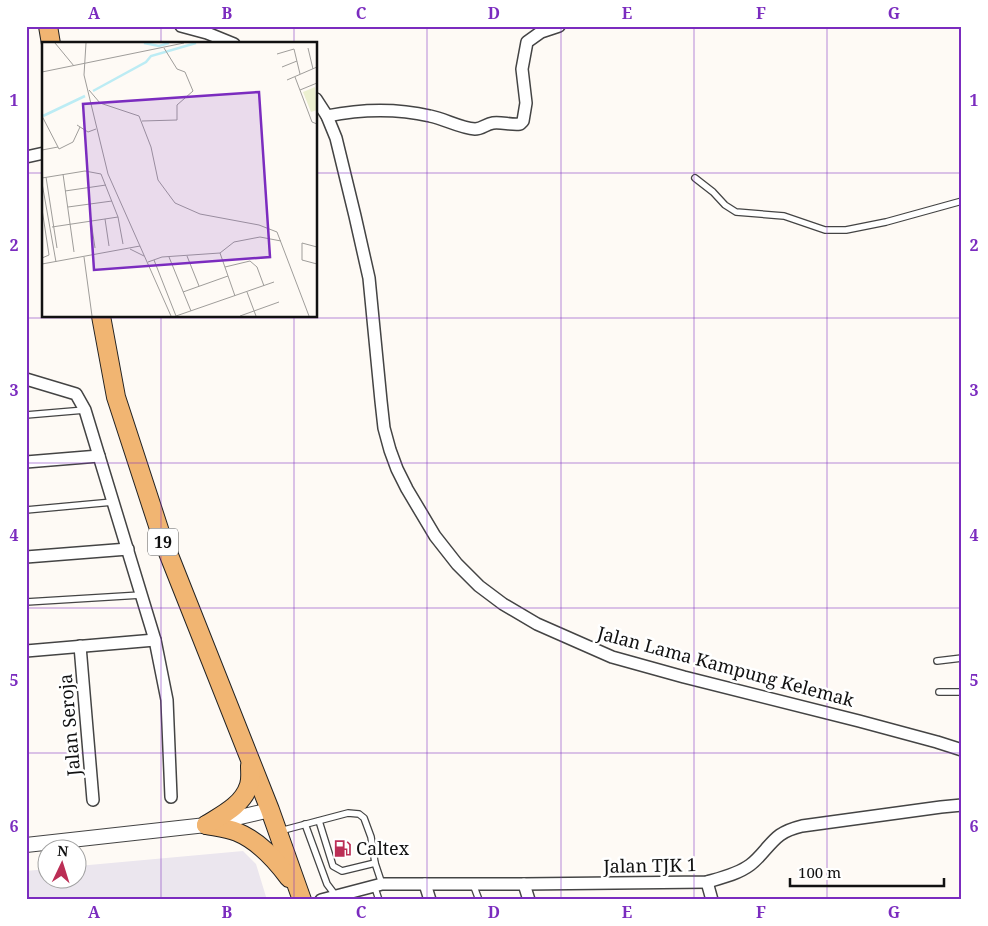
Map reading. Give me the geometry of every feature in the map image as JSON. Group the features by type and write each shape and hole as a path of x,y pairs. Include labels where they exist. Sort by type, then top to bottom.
{"main road":[{"path":"48,26 51,42"},
{"name":"19","path":"101,318 116,397 161,535 270,810 301,895"},
{"path":"206,825 243,798 249,785 250,759"},
{"path":"206,825 236,832 260,845 284,871 301,895"}],"street":[{"path":"181,26 207,33 229,42"},
{"path":"327,116 358,111 397,110 416,112 472,128 482,128 491,123 520,124 523,121 526,103 522,69 527,42 541,32 559,26"},
{"name":"Jalan Lama Kampung Kelemak","path":"318,102 327,116 336,138 356,216 369,278 384,428 390,450 407,489 434,536 456,564 479,586 511,609 537,624 612,657 867,723 962,750"},
{"path":"26,157 42,153"},
{"path":"26,379 76,394 86,410 155,640 168,700 172,797"},
{"path":"26,462 99,456"},
{"path":"26,557 128,549"},
{"path":"26,651 155,640"},
{"name":"Jalan Seroja","path":"80,646 93,800"},
{"name":"Jalan TJK 1","path":"321,900 336,898 378,884 707,882 723,878 748,867 780,835 790,829 962,805"},
{"path":"26,845 206,825 270,810"},
{"path":"707,882 712,900"},
{"path":"425,884 430,900"},
{"path":"524,884 529,900"}],"lane":[{"path":"695,178 713,192 725,205 736,212 784,216 825,230 846,230 886,222 962,201"},
{"path":"26,415 86,410"},
{"path":"26,510 113,502"},
{"path":"26,602 141,595"},
{"path":"937,661 962,658"},
{"path":"939,692 962,692"},
{"path":"278,832 348,813 359,814 364,818 371,837 379,900"},
{"path":"318,821 333,866 342,871 375,863"},
{"path":"305,824 328,884 336,898"},
{"path":"474,884 479,900"}],"shaded area":[{"path":"243,851 256,864 267,900 26,900 26,871 38,870 38,888 88,888 88,865"}],"place":[{"name":"Caltex","path":"342,848"}]}
